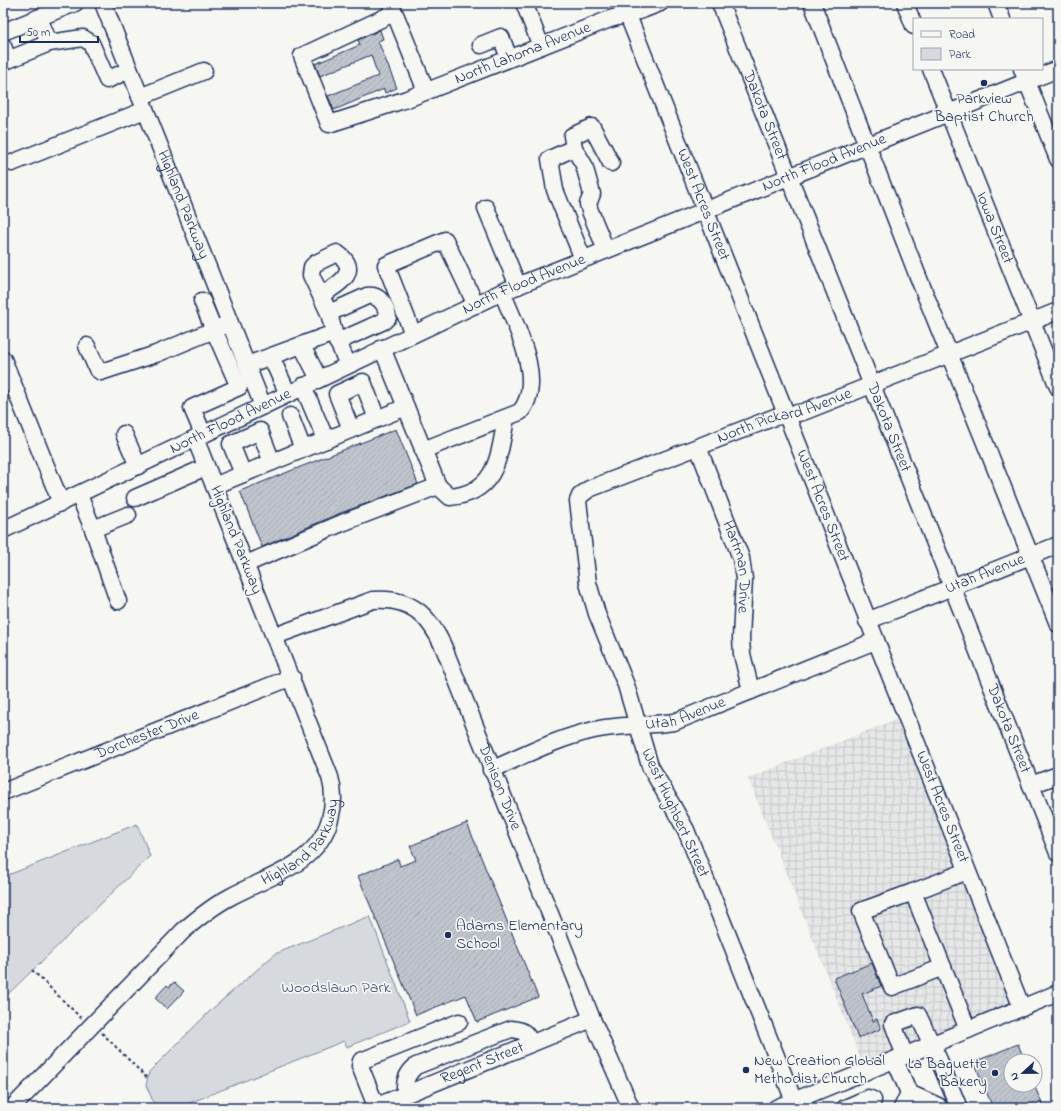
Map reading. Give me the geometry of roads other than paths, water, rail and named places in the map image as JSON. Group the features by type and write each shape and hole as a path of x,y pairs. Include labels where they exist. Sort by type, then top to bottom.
{"street":[{"path":"3,32 75,3"},
{"name":"Highland Parkway","path":"103,3 263,406"},
{"path":"524,3 541,46"},
{"name":"North Lahoma Avenue","path":"392,8 302,56 329,124 409,98 610,19 625,9 660,3"},
{"name":"Dakota Street","path":"720,3 1058,853"},
{"path":"812,3 949,354 1058,624"},
{"path":"905,3 913,23"},
{"path":"996,3 1002,18"},
{"path":"392,8 426,91"},
{"name":"West Acres Street","path":"625,9 1022,1008"},
{"path":"39,18 49,43"},
{"path":"5,56 49,43 83,38 91,44 107,80 129,70"},
{"path":"481,45 501,38 509,58"},
{"name":"North Flood Avenue","path":"3,530 502,292 704,210 789,178 949,114 1025,75 1058,69"},
{"name":"Iowa Street","path":"931,70 1058,387"},
{"path":"12,163 143,103 204,71"},
{"path":"1025,75 1058,159"},
{"path":"606,250 588,204 592,194 584,165 574,148 572,136 592,127 611,163"},
{"path":"574,148 550,159 555,190 583,259"},
{"path":"486,208 518,286"},
{"path":"413,334 386,264 445,240 476,304"},
{"path":"423,450 520,412 528,404 531,385 522,340 502,292"},
{"path":"320,295 329,313 336,337 348,365"},
{"path":"247,365 302,346 358,332 384,321 388,317 380,299 374,295 367,296 329,313"},
{"path":"202,302 214,330"},
{"name":"North Pickard Avenue","path":"580,496 589,489 775,417 803,412 1058,311"},
{"path":"87,346 97,369 101,372 156,354 231,323"},
{"name":"Highland Parkway","path":"12,1108 95,1028 194,922 230,897 298,864 312,852 324,837 328,827 333,805 332,783 292,677 206,467 192,408 239,387 214,330"},
{"path":"302,346 319,379"},
{"path":"382,348 438,486 450,497 464,496 482,487 492,474 501,443 506,418"},
{"path":"271,357 288,394"},
{"path":"3,359 61,503"},
{"path":"351,429 337,394 363,382 377,419"},
{"path":"303,386 326,440"},
{"path":"214,486 406,407"},
{"path":"290,416 303,449"},
{"path":"243,474 231,444 260,431 272,462"},
{"path":"124,434 138,466"},
{"name":"Hartman Drive","path":"698,447 741,558 744,579 741,638 742,654 751,691"},
{"path":"135,498 206,467"},
{"path":"246,564 342,523 438,486"},
{"path":"79,495 93,529 118,601"},
{"name":"West Hughbert Street","path":"580,496 578,508 588,583 598,614 626,685 637,726 653,773 680,816 689,836 794,1101"},
{"path":"93,529 128,515"},
{"name":"Utah Avenue","path":"867,621 1058,545"},
{"name":"Denison Drive","path":"275,636 373,600 385,599 397,601 417,610 429,621 438,634 491,770 592,1019 631,1108"},
{"name":"Utah Avenue","path":"491,770 538,749 581,733 617,726 637,726 674,722 875,641"},
{"name":"Dorchester Drive","path":"3,792 292,677"},
{"path":"1031,785 1058,775"},
{"path":"943,966 892,987 861,911 967,871"},
{"path":"913,892 968,1030"},
{"path":"776,1108 1058,993"},
{"path":"902,1108 909,1093 893,1024 918,1015 933,1044 959,1108"},
{"name":"Regent Street","path":"374,1107 592,1019"},
{"path":"374,1107 360,1066 361,1061 459,1022"},
{"path":"406,1094 404,1084 411,1070 416,1066 511,1029 522,1030 527,1034 531,1043"},
{"path":"909,1093 938,1108"},
{"path":"845,1108 868,1098 873,1100 871,1108"}],"place":[{"name":"Parkview Baptist Church","path":"984,83"},
{"name":"Adams Elementary School","path":"448,935"},
{"name":"New Creation Global Methodist Church","path":"746,1070"},
{"name":"La Baguette Bakery","path":"995,1073"}],"park label":[{"name":"Woodslawn Park","path":"336,988"}]}
